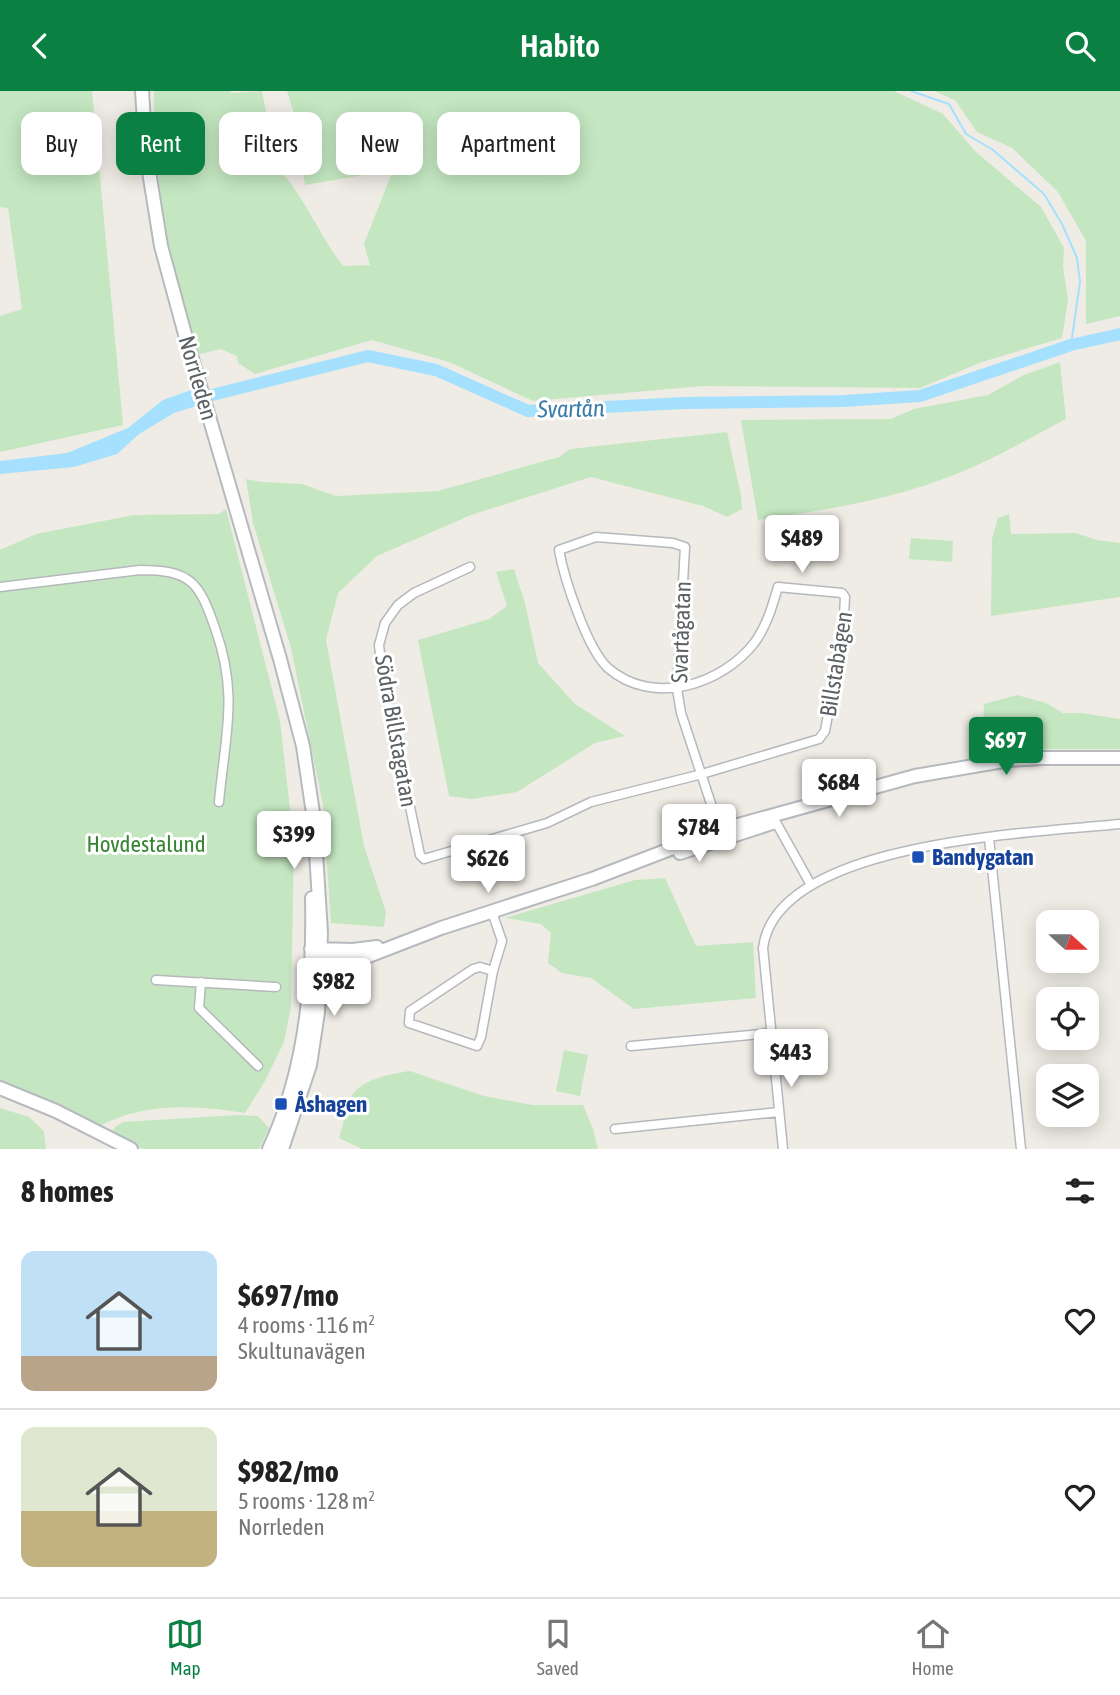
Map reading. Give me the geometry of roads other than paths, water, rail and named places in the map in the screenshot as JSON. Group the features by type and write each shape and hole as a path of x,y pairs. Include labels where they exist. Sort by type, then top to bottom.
{"main road":[{"name":"Norrleden","path":"142,91 146,153 156,223 176,302 280,659 303,747 309,786 319,883 322,949 320,995 310,1065 282,1149"},
{"path":"320,995 328,976 334,971 395,944 721,834 891,783 1009,760 1120,758"},
{"path":"322,949 353,950 395,944"},
{"name":"Norrleden","path":"269,1149 285,1110 322,949"},
{"path":"322,949 335,961 366,957"},
{"path":"0,1088 56,1111 131,1149"}],"street":[{"name":"Svartågatan","path":"560,549 596,537 673,543 685,547 677,689 681,713 721,834"},
{"name":"Billstabågen","path":"560,549 584,628 597,656 613,672 650,688 677,689 711,678 742,656 765,627 778,587 838,592 845,597 839,660 823,735 812,741 702,774"},
{"name":"Södra Billstagatan","path":"470,567 414,593 398,605 385,623 379,645 382,672 420,855 424,859 547,823 591,803 702,774"},
{"path":"0,587 140,570 162,570 177,575 201,590 221,644 229,681 230,708 219,802"},
{"path":"774,818 811,885"},
{"path":"783,1149 764,963 764,938 780,912 811,885 836,871 899,853 943,842 1120,824"},
{"path":"989,838 1021,1149"},
{"path":"492,912 502,941 477,1046 410,1023 410,1011 473,969 480,967 493,971"},
{"path":"156,980 276,987"},
{"path":"201,982 200,1008 258,1066"},
{"path":"631,1046 771,1033"},
{"path":"615,1129 779,1112"}],"water":[{"path":"191,390 196,406 174,413 139,434 117,454 74,467 0,474 0,461 67,453 128,428 163,400"}],"waterway":[{"path":"911,91 949,104 966,134 993,150 1044,194 1062,224 1077,258 1080,282 1071,345"},
{"name":"Svartån","path":"180,403 368,356 436,370 528,411 920,396 1071,345 1120,334"}],"place":[{"name":"Bandygatan","path":"918,857"},
{"name":"Åshagen","path":"281,1104"}],"park label":[{"name":"Hovdestalund","path":"146,844"}]}
